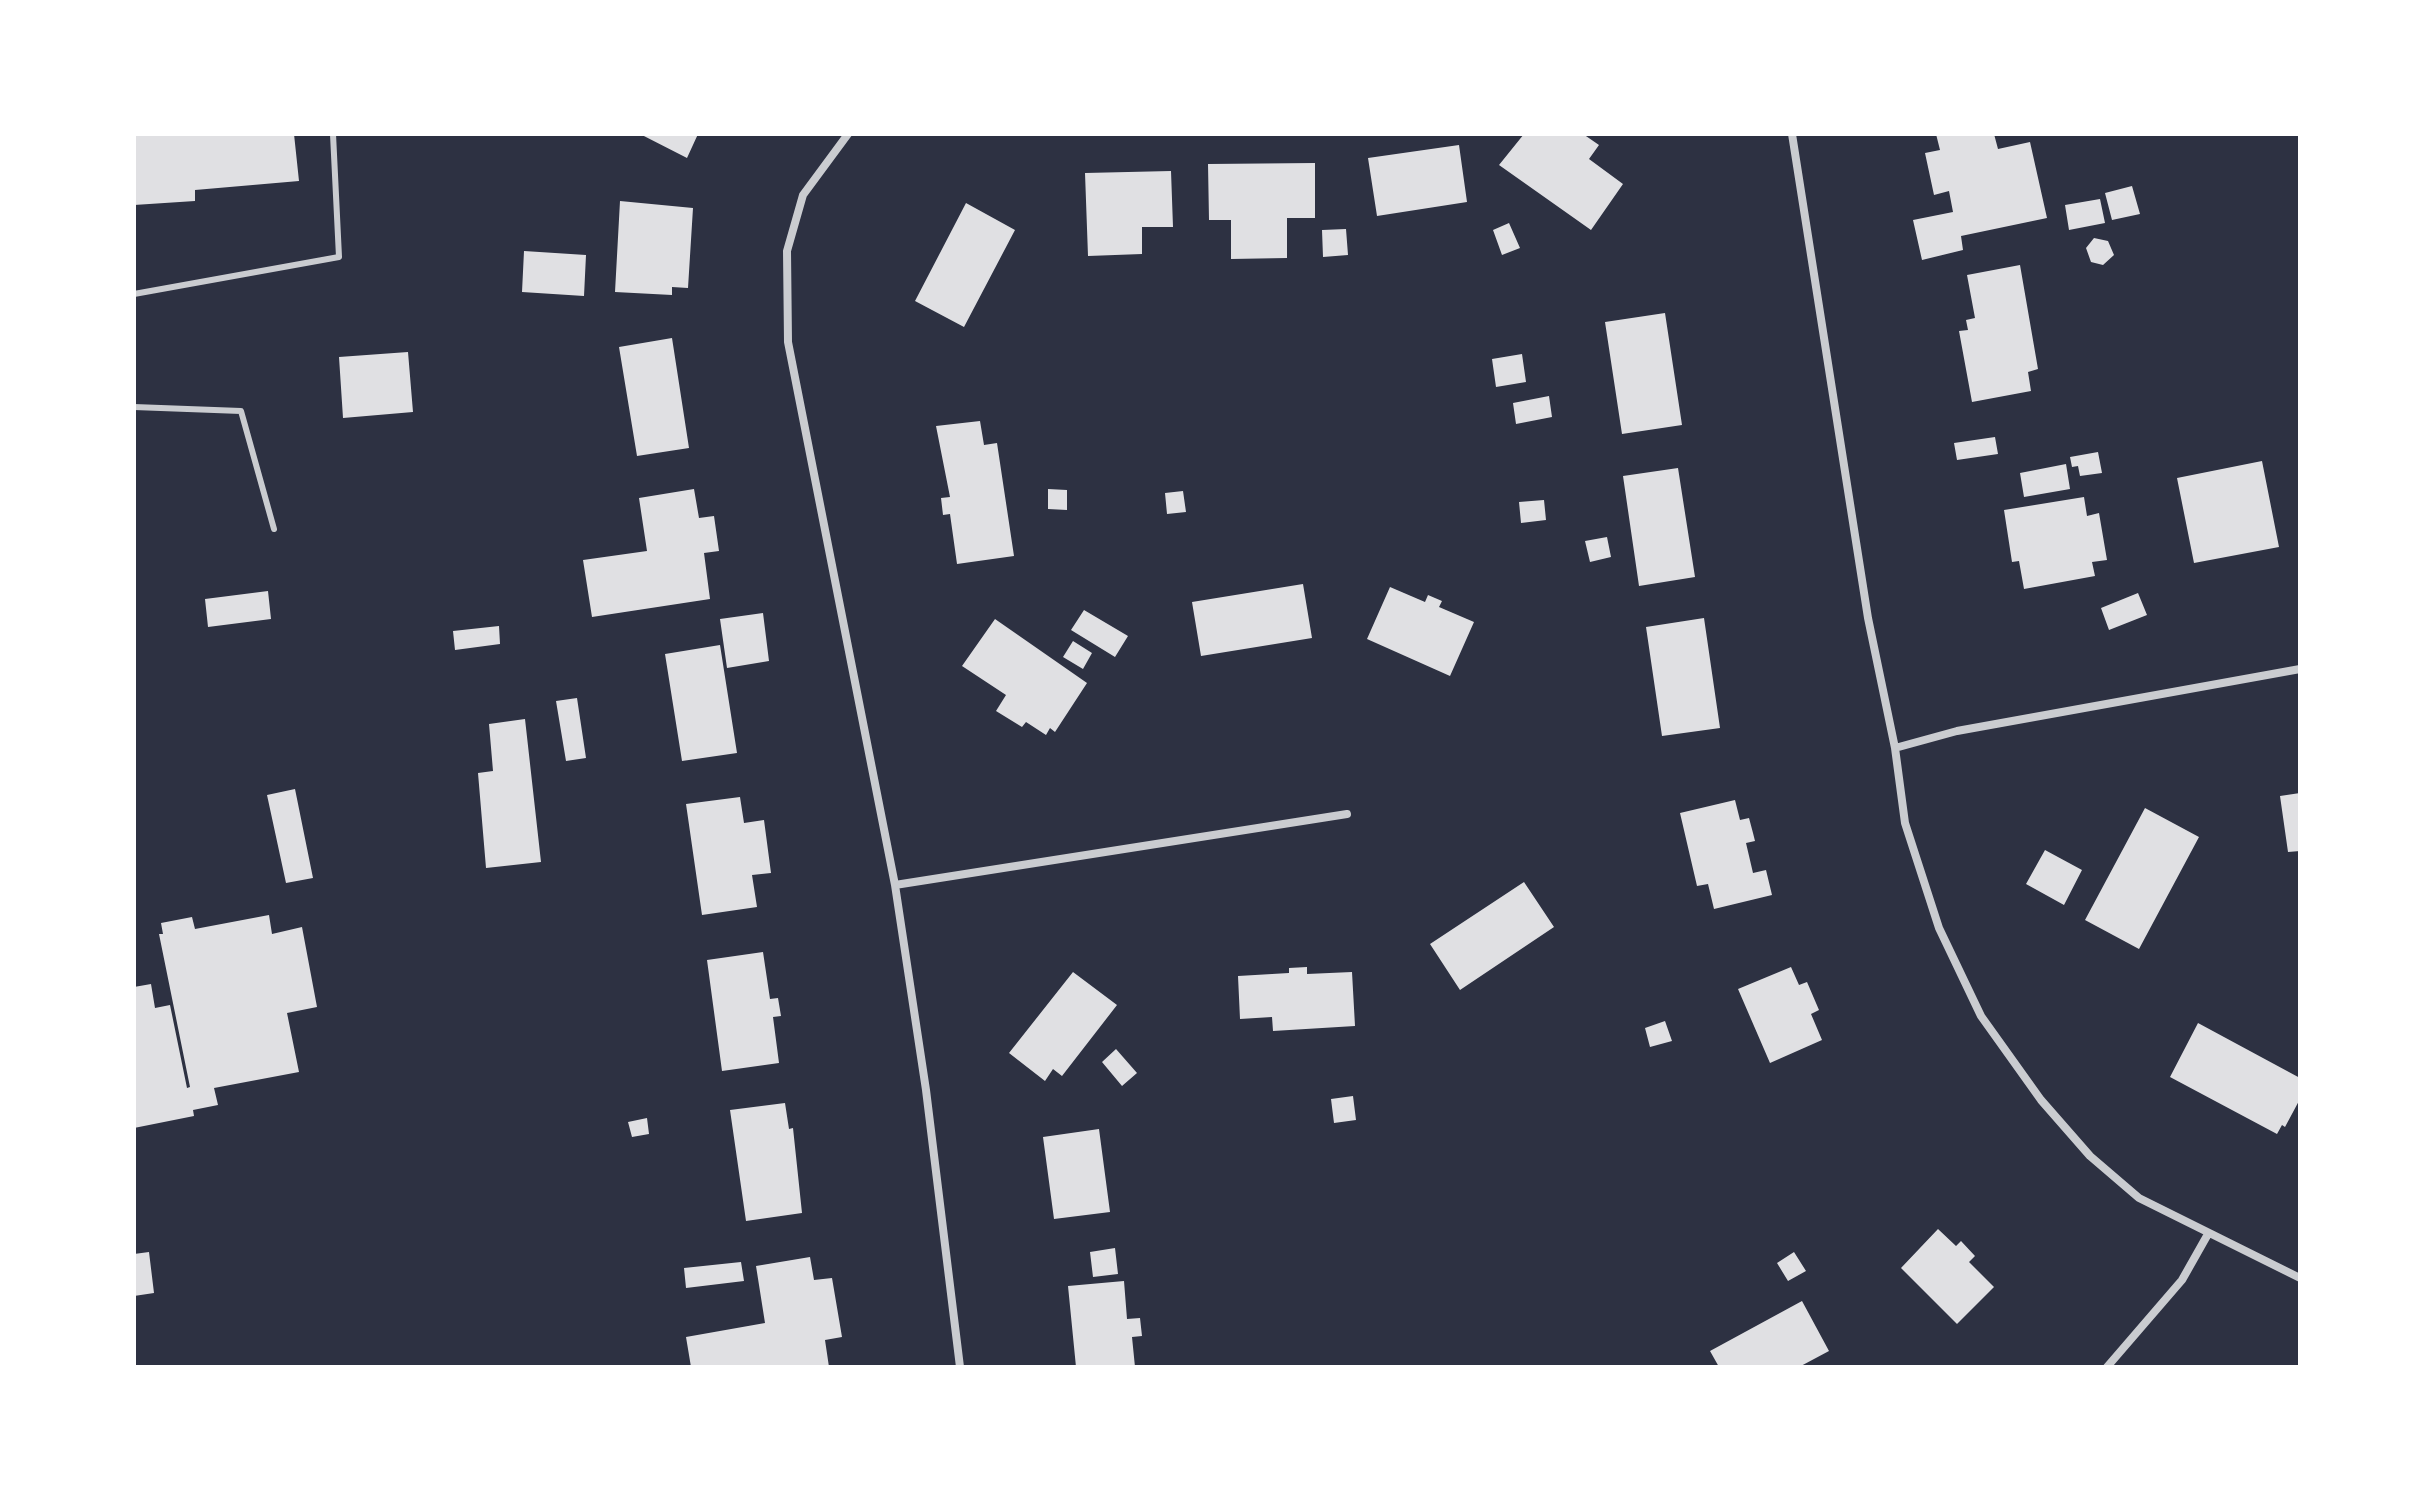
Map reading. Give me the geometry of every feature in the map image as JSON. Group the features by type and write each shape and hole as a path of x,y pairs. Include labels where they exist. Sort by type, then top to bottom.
{"street":[{"path":"848,134 803,195 787,251 788,342 895,885 926,1090 960,1367"},
{"path":"1792,134 1868,618 1910,838 1939,928 1981,1016 2041,1100 2090,1156 2139,1198 2300,1278"},
{"path":"1895,748 1957,731 2300,669"},
{"path":"895,885 1347,814"},
{"path":"2107,1367 2182,1280 2208,1234"}],"lane":[{"path":"134,294 339,257 333,134"},
{"path":"134,407 241,411 274,529"}],"building":[{"path":"134,134 294,134 299,181 195,190 195,201 134,205"},
{"path":"640,134 698,134 687,158"},
{"path":"1524,134 1583,134 1599,145 1589,159 1623,184 1591,230 1499,165"},
{"path":"1936,134 1994,134 1998,149 2030,142 2047,218 1961,236 1963,250 1922,260 1913,220 1953,212 1949,191 1934,195 1925,153 1940,150"},
{"path":"1459,145 1467,202 1377,216 1368,158"},
{"path":"1315,163 1315,218 1287,218 1287,258 1231,259 1231,220 1209,220 1208,164"},
{"path":"1171,171 1173,227 1142,227 1142,254 1088,256 1085,173"},
{"path":"2132,186 2140,214 2112,220 2105,193"},
{"path":"2100,199 2105,223 2069,230 2065,205"},
{"path":"620,201 693,208 688,288 672,287 672,295 615,292"},
{"path":"966,203 1015,230 964,327 915,301"},
{"path":"1509,223 1520,248 1502,255 1493,230"},
{"path":"1346,229 1348,255 1323,257 1322,230"},
{"path":"2094,238 2108,241 2114,255 2103,265 2091,262 2086,248"},
{"path":"524,251 586,255 584,296 522,292"},
{"path":"2020,265 2038,369 2028,372 2031,391 1972,402 1959,331 1968,330 1966,320 1975,318 1967,275"},
{"path":"1665,313 1682,425 1622,434 1605,322"},
{"path":"672,338 689,448 637,456 619,347"},
{"path":"408,352 413,412 343,418 339,357"},
{"path":"1522,354 1526,382 1496,387 1492,359"},
{"path":"1549,396 1552,417 1516,424 1513,403"},
{"path":"980,421 984,445 997,443 1014,556 957,564 950,514 943,515 941,498 950,497 936,426"},
{"path":"1995,437 1998,454 1957,460 1954,443"},
{"path":"2098,452 2102,473 2080,476 2078,466 2072,467 2070,457"},
{"path":"2262,461 2279,547 2194,563 2177,478"},
{"path":"2066,464 2070,489 2024,497 2020,473"},
{"path":"1678,468 1695,577 1639,586 1623,476"},
{"path":"694,489 699,518 714,516 719,551 704,553 710,599 592,617 583,560 647,551 639,498"},
{"path":"1048,489 1067,490 1067,510 1048,509"},
{"path":"1183,491 1186,512 1167,514 1165,493"},
{"path":"2084,497 2087,516 2099,513 2107,560 2092,562 2095,576 2024,589 2019,561 2012,562 2004,510"},
{"path":"1544,500 1546,520 1521,523 1519,502"},
{"path":"1607,537 1611,557 1590,562 1585,541"},
{"path":"1303,584 1312,638 1201,656 1192,602"},
{"path":"1390,587 1425,602 1428,595 1442,601 1439,607 1474,622 1450,676 1367,639"},
{"path":"268,591 271,619 208,627 205,599"},
{"path":"2138,593 2147,615 2109,630 2101,608"},
{"path":"1084,610 1128,636 1115,657 1071,630"},
{"path":"763,613 769,661 727,668 720,619"},
{"path":"1704,618 1720,728 1662,736 1646,627"},
{"path":"995,619 1087,683 1055,732 1050,728 1046,735 1026,722 1022,727 996,711 1006,695 962,666"},
{"path":"499,626 500,644 455,650 453,631"},
{"path":"1073,641 1092,653 1083,669 1063,657"},
{"path":"720,645 737,753 682,761 665,654"},
{"path":"577,698 586,758 566,761 556,701"},
{"path":"525,719 541,862 486,868 478,773 493,771 489,724"},
{"path":"295,789 313,878 286,883 267,795"},
{"path":"2300,793 2300,851 2288,852 2280,796"},
{"path":"740,797 744,823 764,820 771,873 752,875 757,907 702,915 686,804"},
{"path":"1735,800 1740,820 1749,818 1755,841 1746,843 1753,873 1766,870 1772,895 1714,909 1708,884 1697,886 1680,813"},
{"path":"2145,808 2199,837 2139,949 2085,920"},
{"path":"2045,850 2082,870 2064,905 2026,884"},
{"path":"1524,882 1554,927 1460,990 1430,944"},
{"path":"269,915 272,934 302,927 317,1007 287,1013 299,1072 214,1088 218,1105 193,1110 194,1116 134,1128 134,987 151,984 155,1008 170,1005 187,1088 190,1087 159,934 163,934 161,923 192,917 195,929"},
{"path":"763,952 770,999 778,998 781,1016 773,1017 779,1063 722,1071 707,960"},
{"path":"1307,967 1307,974 1352,972 1355,1026 1273,1031 1272,1017 1240,1019 1238,976 1289,973 1289,968"},
{"path":"1791,967 1799,985 1807,982 1819,1010 1811,1014 1822,1040 1770,1063 1738,989"},
{"path":"1073,972 1117,1005 1062,1076 1053,1069 1045,1081 1009,1053"},
{"path":"1665,1021 1672,1041 1650,1047 1645,1028"},
{"path":"2198,1023 2300,1078 2300,1099 2285,1127 2282,1125 2277,1134 2170,1077"},
{"path":"1116,1049 1137,1073 1122,1086 1102,1062"},
{"path":"1353,1096 1356,1120 1334,1123 1331,1099"},
{"path":"785,1103 789,1129 793,1128 802,1213 746,1221 730,1110"},
{"path":"647,1118 649,1134 632,1137 628,1122"},
{"path":"1099,1129 1110,1212 1054,1219 1043,1137"},
{"path":"1938,1229 1956,1246 1961,1241 1975,1256 1969,1262 1994,1287 1957,1324 1901,1268"},
{"path":"1115,1248 1118,1274 1093,1277 1090,1252"},
{"path":"149,1252 154,1293 134,1296 134,1254"},
{"path":"1794,1252 1806,1271 1788,1281 1777,1263"},
{"path":"810,1257 814,1280 832,1278 842,1337 825,1340 829,1367 691,1367 686,1337 765,1323 756,1266"},
{"path":"741,1262 744,1281 686,1288 684,1268"},
{"path":"1124,1281 1127,1319 1140,1318 1142,1336 1132,1337 1135,1367 1076,1367 1068,1286"},
{"path":"1802,1301 1829,1351 1799,1367 1719,1367 1710,1351"}]}
